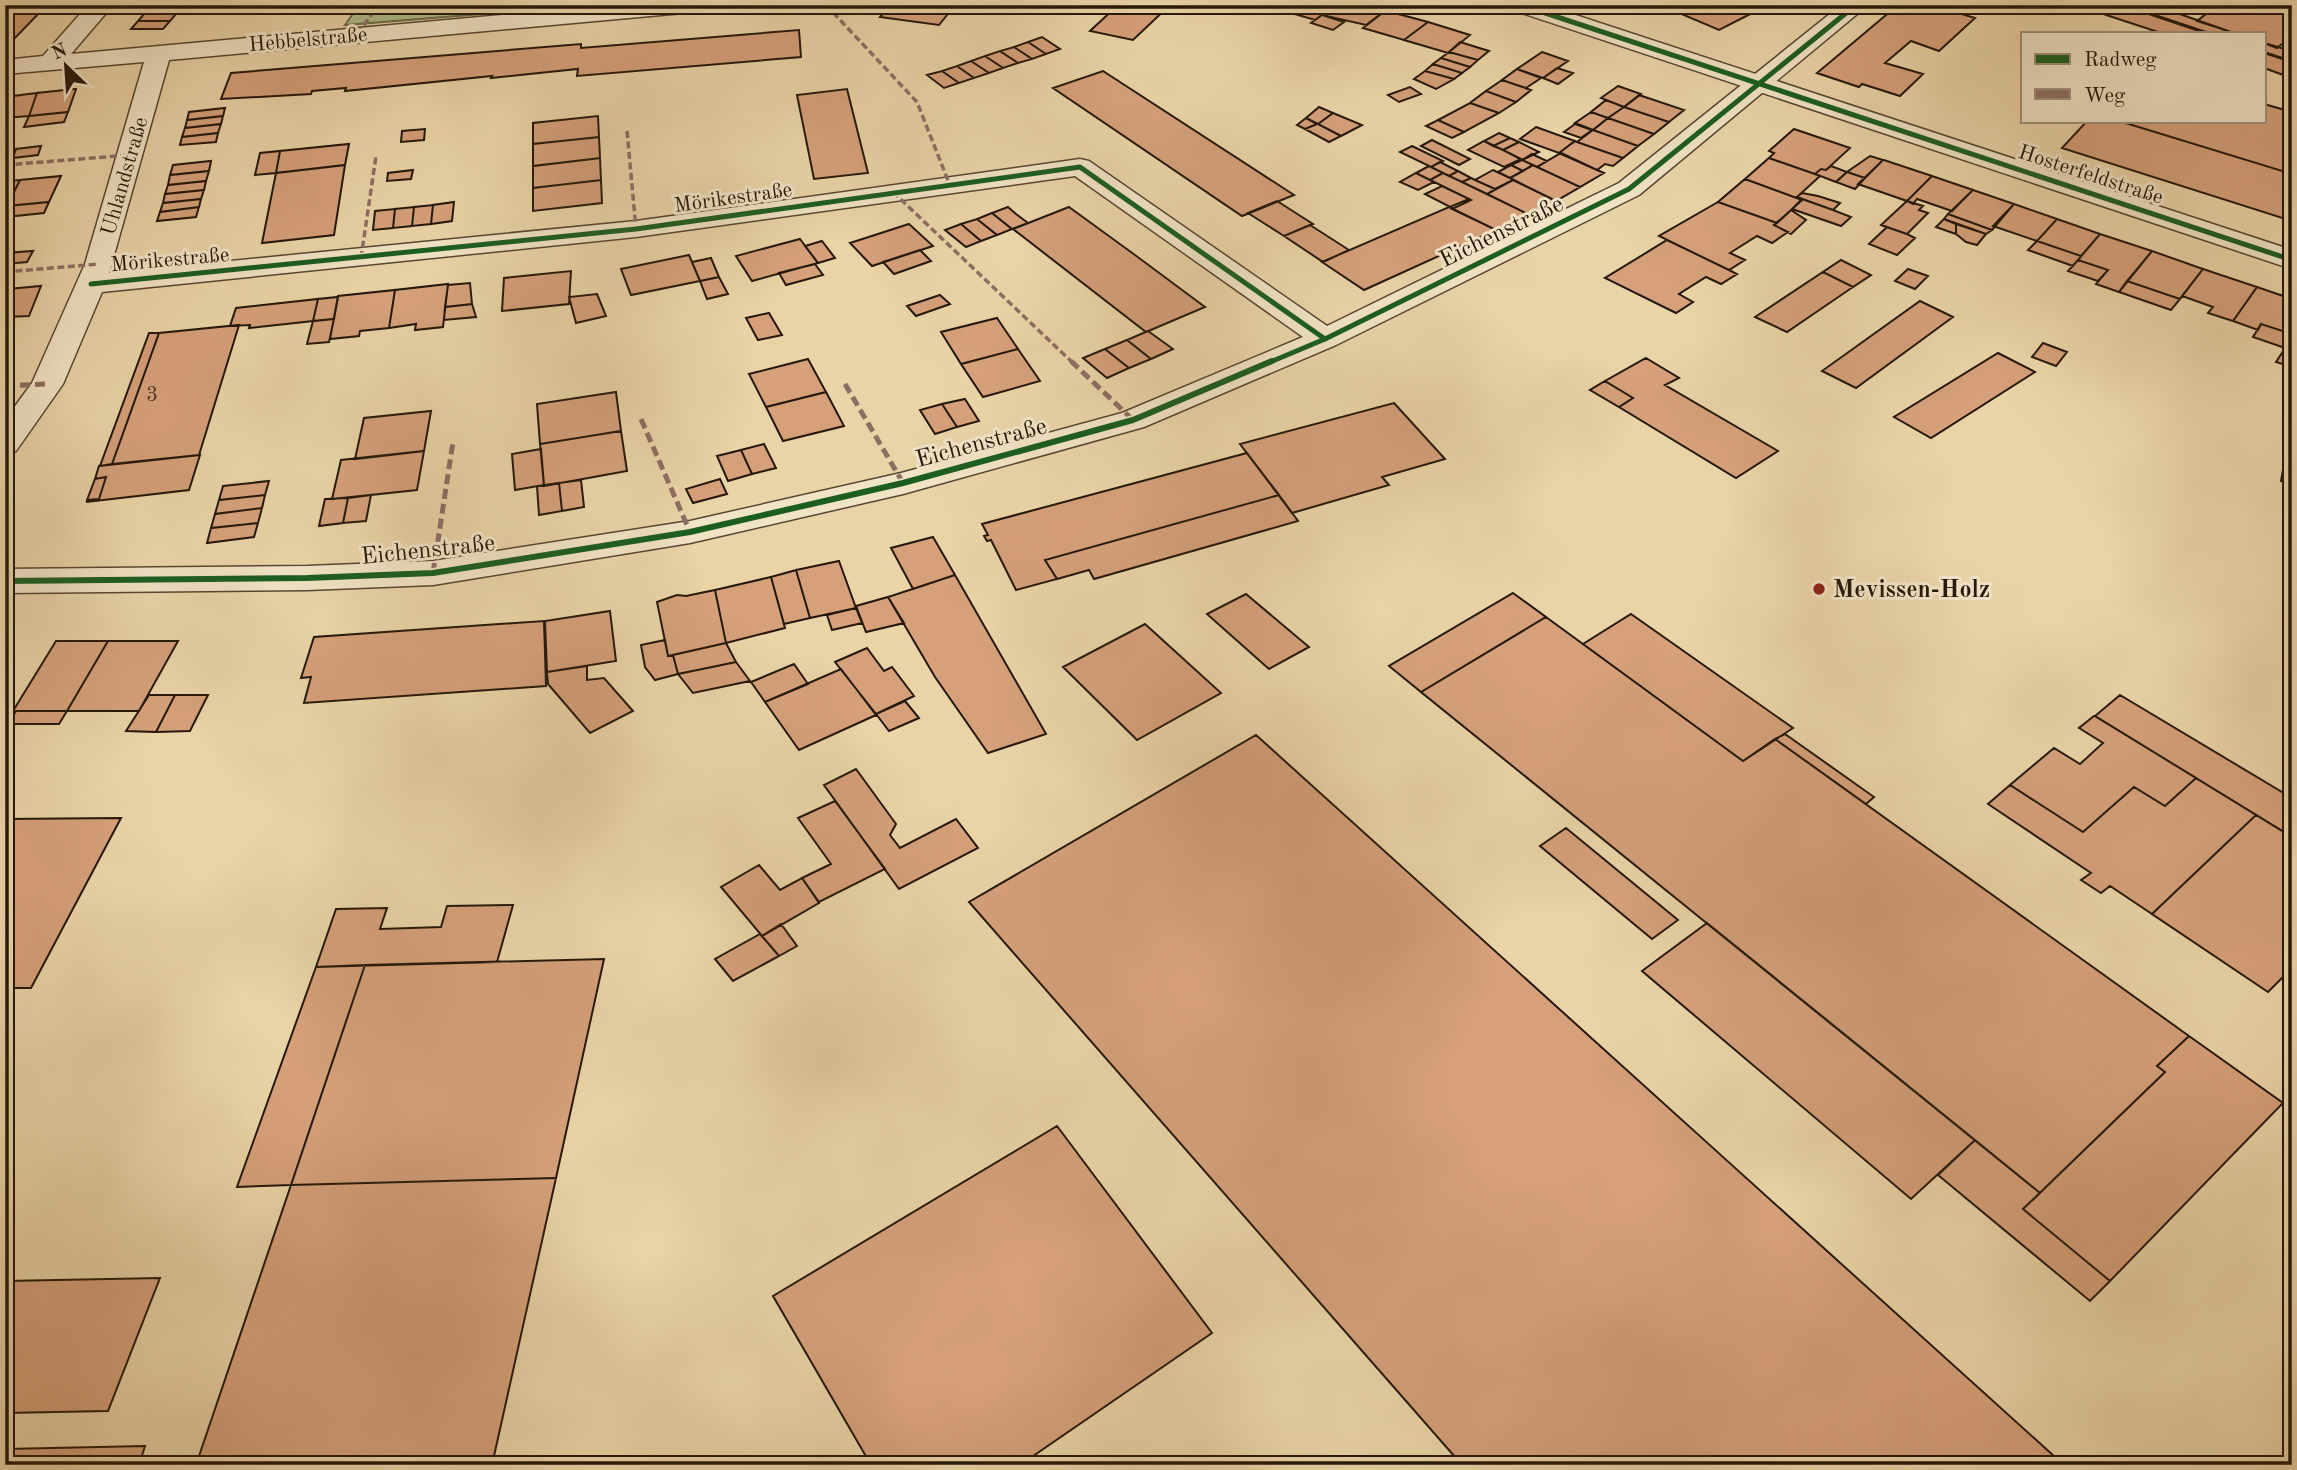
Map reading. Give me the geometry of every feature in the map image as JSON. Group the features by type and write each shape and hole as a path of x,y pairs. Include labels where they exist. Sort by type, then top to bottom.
{"street":[{"path":"51,62 101,5"},
{"name":"Hebbelstraße","path":"5,67 694,5"},
{"name":"Hosterfeldstraße","path":"1521,5 2292,260"},
{"name":"Eichenstraße","path":"5,581 307,578 433,573 690,532 903,483 1133,420 1325,339 1629,189 1856,5"},
{"name":"Uhlandstraße","path":"5,444 47,384 92,284 159,53"},
{"name":"Mörikestraße","path":"92,284 636,229 1080,167 1325,339"}],"green space":[{"path":"359,5 593,5 345,25"}],"building":[{"path":"5,5 47,5 10,43 5,43"},
{"path":"890,5 955,5 939,25 880,17"},
{"path":"1118,5 1170,5 1133,40 1090,31"},
{"path":"1278,5 1335,5 1315,20 1274,8"},
{"path":"1335,5 1370,5 1386,10 1366,25 1322,15"},
{"path":"1683,5 1768,5 1719,30 1672,10"},
{"path":"1898,5 1931,5 1975,18 1939,51 1911,41 1885,63 1923,74 1900,96 1862,84 1859,87 1817,73"},
{"path":"2122,5 2202,32 2158,32 2106,15"},
{"path":"2125,5 2154,5 2231,32 2206,32"},
{"path":"2184,5 2218,5 2208,13"},
{"path":"2218,5 2292,5 2292,36 2277,48 2266,44 2266,32 2231,32 2197,21"},
{"path":"150,7 182,7 176,14 144,14"},
{"path":"1385,11 1428,22 1404,40 1363,28"},
{"path":"144,14 176,14 170,21 138,21"},
{"path":"1322,15 1344,22 1333,30 1311,23"},
{"path":"138,21 170,21 163,29 131,29"},
{"path":"1428,22 1470,35 1448,53 1404,40"},
{"path":"799,30 801,57 577,76 578,69 345,91 346,88 312,91 311,94 221,99 231,73 581,44 581,48"},
{"path":"1042,37 1060,49 1046,54 1028,42"},
{"path":"1028,42 1046,54 1032,59 1014,47"},
{"path":"1460,42 1489,51 1478,60 1449,52"},
{"path":"2266,44 2292,51 2292,61 2266,53"},
{"path":"1014,47 1032,59 1018,63 1000,51"},
{"path":"1000,51 1018,63 1003,68 985,56"},
{"path":"1449,52 1478,60 1470,67 1441,58"},
{"path":"1542,52 1568,61 1543,78 1517,69"},
{"path":"2266,54 2292,62 2292,78 2266,69"},
{"path":"985,56 1003,68 989,73 971,61"},
{"path":"1441,58 1470,67 1462,73 1433,64"},
{"path":"971,61 989,73 974,78 957,66"},
{"path":"1433,64 1462,73 1454,79 1425,71"},
{"path":"957,66 974,78 959,83 942,71"},
{"path":"1557,68 1573,73 1558,84 1543,78"},
{"path":"1517,69 1541,78 1526,88 1502,80"},
{"path":"942,71 959,83 944,88 927,75"},
{"path":"1103,71 1294,195 1242,216 1053,88"},
{"path":"1425,71 1454,79 1436,89 1414,79"},
{"path":"1502,80 1531,90 1516,102 1486,91"},
{"path":"1618,86 1641,94 1624,107 1601,98"},
{"path":"1410,87 1421,94 1399,102 1388,95"},
{"path":"76,89 68,112 29,116 37,93"},
{"path":"847,89 868,173 814,179 797,95"},
{"path":"1486,91 1516,102 1499,113 1470,103"},
{"path":"37,93 29,116 5,118 5,97"},
{"path":"1639,95 1684,110 1669,122 1624,107"},
{"path":"1606,100 1624,107 1608,118 1591,112"},
{"path":"1470,103 1499,113 1464,132 1438,120"},
{"path":"2266,105 2292,112 2292,174 2122,122 2266,122"},
{"path":"1319,107 1333,113 1318,124 1306,118"},
{"path":"1624,107 1669,122 1654,134 1608,118"},
{"path":"225,108 223,116 187,120 189,112"},
{"path":"68,112 64,122 24,127 29,116"},
{"path":"1591,112 1608,118 1593,130 1575,123"},
{"path":"1333,113 1362,125 1341,136 1318,124"},
{"path":"223,116 221,124 185,128 187,120"},
{"path":"598,116 599,137 533,144 533,123"},
{"path":"1306,118 1317,124 1305,129 1297,125"},
{"path":"1608,118 1654,134 1638,146 1593,130"},
{"path":"1438,120 1464,132 1452,138 1426,126"},
{"path":"2086,122 2122,122 2292,174 2292,221 2062,148"},
{"path":"221,124 218,133 182,137 185,128"},
{"path":"1317,124 1341,136 1329,142 1305,129"},
{"path":"1575,124 1592,130 1581,138 1564,132"},
{"path":"1536,127 1575,141 1559,153 1520,139"},
{"path":"425,129 424,140 401,142 402,131"},
{"path":"1794,129 1850,148 1826,170 1821,169 1815,174 1769,158 1774,153 1769,151"},
{"path":"1593,130 1638,146 1623,158 1577,142"},
{"path":"218,133 216,142 180,145 182,137"},
{"path":"1499,133 1510,138 1493,146 1484,141"},
{"path":"599,137 600,158 533,166 533,144"},
{"path":"1510,138 1519,142 1503,150 1493,146"},
{"path":"1432,140 1470,159 1459,165 1421,146"},
{"path":"1484,141 1521,159 1504,167 1468,150"},
{"path":"1575,141 1623,158 1613,166 1605,164 1597,170 1559,153"},
{"path":"1519,142 1539,152 1522,160 1503,150"},
{"path":"349,144 345,165 276,173 280,151"},
{"path":"41,146 38,155 13,158 16,149"},
{"path":"1412,146 1443,161 1431,167 1400,152"},
{"path":"280,151 276,173 255,175 260,153"},
{"path":"1561,153 1604,173 1580,187 1537,167"},
{"path":"1532,154 1547,161 1537,167 1522,160"},
{"path":"1870,156 1883,160 1865,178 1847,172"},
{"path":"600,158 601,180 533,188 533,166"},
{"path":"1769,158 1820,176 1797,197 1802,200 1745,179"},
{"path":"1522,160 1533,165 1523,171 1511,165"},
{"path":"1883,160 1932,176 1907,201 1858,184"},
{"path":"211,161 209,171 170,175 173,165"},
{"path":"1440,162 1458,171 1449,176 1431,167"},
{"path":"345,165 334,235 262,243 276,173"},
{"path":"1511,165 1523,171 1510,178 1498,172"},
{"path":"1533,165 1580,187 1556,201 1510,178"},
{"path":"1429,166 1443,173 1430,180 1416,173"},
{"path":"1831,166 1847,172 1836,182 1815,174 1821,169 1826,170"},
{"path":"413,170 411,179 387,181 388,173"},
{"path":"1493,170 1513,180 1495,189 1475,180"},
{"path":"209,171 206,181 168,185 170,175"},
{"path":"1458,171 1471,178 1462,182 1449,176"},
{"path":"1847,172 1865,178 1855,189 1836,182"},
{"path":"1416,173 1434,182 1418,190 1400,182"},
{"path":"1443,173 1530,215 1496,230 1452,209 1471,200 1430,180"},
{"path":"61,176 49,202 7,206 20,180"},
{"path":"1932,176 1973,190 1952,211 1917,199 1913,204 1907,201"},
{"path":"1471,178 1495,189 1487,194 1462,182"},
{"path":"1745,179 1802,200 1777,223 1718,202"},
{"path":"20,180 7,206 5,206 5,181"},
{"path":"601,180 602,203 533,211 533,188"},
{"path":"1513,180 1556,201 1530,215 1487,194"},
{"path":"206,181 204,190 165,194 168,185"},
{"path":"1442,186 1469,199 1450,207 1425,194"},
{"path":"204,190 201,199 163,203 165,194"},
{"path":"1973,190 2014,204 1992,230 1948,214"},
{"path":"1802,193 1840,203 1833,210 1797,197"},
{"path":"201,199 199,207 160,212 163,203"},
{"path":"1802,199 1851,217 1841,226 1792,209"},
{"path":"1277,201 1313,224 1284,236 1248,213"},
{"path":"1907,201 1923,206 1919,210 1928,213 1907,234 1881,225"},
{"path":"49,202 44,213 5,217 7,206"},
{"path":"454,202 452,221 431,224 433,205"},
{"path":"1718,202 1777,223 1774,225 1788,232 1772,243 1757,236 1730,253 1745,260 1729,270 1659,236"},
{"path":"2014,204 2057,219 2037,241 1993,226"},
{"path":"433,205 431,224 412,226 414,207"},
{"path":"199,207 196,217 157,221 160,212"},
{"path":"414,207 412,226 393,228 395,209"},
{"path":"1008,207 1028,223 1012,229 992,213"},
{"path":"1069,207 1205,307 1146,332 1013,229"},
{"path":"1449,207 1496,230 1364,290 1322,262"},
{"path":"395,209 393,228 373,230 375,211"},
{"path":"1791,210 1806,220 1791,234 1774,225"},
{"path":"992,213 1012,229 997,235 977,219"},
{"path":"1948,214 1992,230 1986,234 1944,219"},
{"path":"977,219 997,235 981,241 961,224"},
{"path":"1944,219 1956,224 1956,234 1936,227"},
{"path":"2057,219 2100,234 2081,256 2037,241"},
{"path":"909,224 933,246 872,266 850,243"},
{"path":"961,224 981,241 966,247 945,230"},
{"path":"1956,224 1986,234 1977,245 1966,242 1956,234"},
{"path":"1310,225 1349,250 1323,262 1284,236"},
{"path":"1887,227 1915,238 1897,255 1869,244"},
{"path":"2100,234 2152,251 2119,292 2096,284 2108,270 2078,260"},
{"path":"800,239 818,263 752,281 736,256"},
{"path":"1667,240 1737,274 1721,284 1706,277 1679,294 1693,302 1676,313 1605,278"},
{"path":"822,241 835,258 818,263 805,246"},
{"path":"2037,241 2081,256 2073,266 2028,250"},
{"path":"920,250 931,261 894,274 883,262"},
{"path":"33,251 27,262 5,264 5,253"},
{"path":"2152,251 2203,269 2180,299 2127,281"},
{"path":"689,255 700,281 631,295 621,269"},
{"path":"711,258 719,277 700,281 692,262"},
{"path":"1841,260 1871,275 1853,287 1823,272"},
{"path":"2078,260 2108,270 2098,281 2068,271"},
{"path":"815,264 823,275 786,285 779,273"},
{"path":"1908,269 1928,276 1915,289 1895,281"},
{"path":"2203,269 2257,287 2233,321 2208,313 2213,307 2182,296"},
{"path":"571,271 569,304 502,311 504,278"},
{"path":"1823,272 1853,287 1787,332 1755,317"},
{"path":"719,277 728,294 707,299 700,281"},
{"path":"2127,281 2180,299 2171,310 2119,292"},
{"path":"470,283 472,304 445,307 448,285"},
{"path":"448,284 443,327 415,330 416,324 389,328 395,290"},
{"path":"41,286 29,316 5,317 5,294 8,289"},
{"path":"2257,287 2292,299 2292,334 2261,324 2258,330 2233,321"},
{"path":"395,290 389,328 360,331 359,336 330,339 338,296"},
{"path":"597,294 606,316 576,323 569,297"},
{"path":"940,295 950,304 916,316 907,306"},
{"path":"338,297 334,319 313,321 318,299"},
{"path":"318,299 313,321 249,328 250,325 230,326 236,308"},
{"path":"1920,301 1953,317 1856,388 1822,371"},
{"path":"472,304 476,317 444,320 445,307"},
{"path":"769,313 782,335 758,340 746,318"},
{"path":"997,318 1018,349 961,364 941,332"},
{"path":"334,319 329,342 307,344 313,321"},
{"path":"2261,324 2292,334 2285,348 2253,337"},
{"path":"239,325 199,455 112,464 159,333"},
{"path":"1148,331 1173,349 1151,359 1127,340"},
{"path":"149,333 159,333 112,464 100,466"},
{"path":"1127,340 1151,359 1129,368 1105,349"},
{"path":"2043,343 2067,352 2056,366 2032,357"},
{"path":"2286,347 2292,349 2292,367 2276,362"},
{"path":"1018,349 1040,381 983,397 961,364"},
{"path":"1105,349 1129,368 1107,378 1083,358"},
{"path":"1998,353 2035,372 1931,438 1894,417"},
{"path":"1646,358 1679,378 1665,385 1778,451 1736,478 1619,407 1633,398 1605,381"},
{"path":"808,359 826,392 766,407 749,374"},
{"path":"1605,381 1633,398 1619,407 1590,390"},
{"path":"616,392 621,431 540,444 537,404"},
{"path":"826,392 844,426 783,441 766,407"},
{"path":"965,399 979,421 957,427 942,404"},
{"path":"1394,403 1445,459 1382,477 1389,485 1292,513 1240,444"},
{"path":"942,404 957,427 935,434 920,410"},
{"path":"431,411 424,451 355,459 364,418"},
{"path":"621,431 627,471 544,486 540,444"},
{"path":"764,444 776,468 752,474 741,450"},
{"path":"541,449 544,485 515,490 512,454"},
{"path":"741,450 752,474 728,481 717,456"},
{"path":"424,451 417,490 332,499 341,460"},
{"path":"1247,453 1279,495 1045,560 1057,579 1016,590 991,540 987,541 984,536 988,535 982,524"},
{"path":"200,455 189,490 86,502 99,499 106,477 95,479 99,466"},
{"path":"2284,464 2292,466 2292,485 2281,481"},
{"path":"106,477 99,499 87,500 95,479"},
{"path":"720,479 727,494 693,503 686,489"},
{"path":"581,480 584,507 562,511 559,483"},
{"path":"269,481 265,495 219,500 223,486"},
{"path":"559,483 562,511 539,515 537,486"},
{"path":"265,495 262,508 215,514 219,500"},
{"path":"371,495 366,521 343,523 348,498"},
{"path":"1279,495 1298,521 1094,579 1089,570 1057,579 1045,560"},
{"path":"348,498 343,523 319,526 325,499"},
{"path":"262,508 258,523 211,528 215,514"},
{"path":"258,523 254,537 207,543 211,528"},
{"path":"933,537 955,575 913,589 891,548"},
{"path":"839,561 856,608 810,618 796,570"},
{"path":"796,570 810,618 784,624 771,577"},
{"path":"955,575 1046,734 988,753 935,677 888,597"},
{"path":"771,577 785,628 726,643 715,590"},
{"path":"715,590 726,643 668,656 657,602 677,595 686,596"},
{"path":"1513,593 1546,617 1421,692 1389,666"},
{"path":"1246,594 1309,647 1269,669 1207,614"},
{"path":"888,597 904,623 866,632 856,606"},
{"path":"856,608 862,623 832,630 827,615"},
{"path":"610,611 616,661 547,672 545,621"},
{"path":"1631,614 1793,728 1743,761 1583,644"},
{"path":"1546,617 1743,761 1775,739 2189,1036 2157,1066 2165,1072 2040,1193 1421,692"},
{"path":"544,621 546,686 304,703 311,677 301,678 314,637"},
{"path":"1145,624 1221,693 1137,740 1063,667"},
{"path":"665,640 668,656 673,655 678,674 655,680 645,667 641,645"},
{"path":"56,641 108,641 67,711 13,711"},
{"path":"108,641 178,641 139,711 67,711"},
{"path":"726,643 736,662 678,674 673,655"},
{"path":"867,648 884,671 892,667 914,696 876,714 835,662"},
{"path":"736,662 750,681 693,693 678,674"},
{"path":"794,664 808,684 765,702 751,682"},
{"path":"587,666 587,680 604,678 633,711 590,733 548,684 547,672"},
{"path":"841,669 876,715 799,750 765,702"},
{"path":"149,695 175,695 156,732 126,731"},
{"path":"175,695 208,695 190,731 156,732"},
{"path":"2120,695 2292,798 2292,837 2095,716"},
{"path":"905,701 919,718 889,731 876,714"},
{"path":"16,711 67,711 59,724 8,724"},
{"path":"2094,716 2196,778 2165,806 2134,787 2083,832 2010,785 2054,748 2080,764 2103,743 2079,728"},
{"path":"1785,734 1874,797 1866,804 1775,739"},
{"path":"1256,735 2055,1457 2050,1465 1462,1465 969,902"},
{"path":"856,769 896,824 890,835 900,848 956,819 978,848 899,889 824,785"},
{"path":"2196,778 2256,815 2152,914 2110,886 2101,893 2081,880 2091,873 1988,804 2010,785 2083,832 2134,787 2165,806"},
{"path":"835,801 885,869 819,902 802,878 831,864 798,818"},
{"path":"2256,815 2292,837 2292,968 2268,992 2152,914"},
{"path":"121,818 31,988 5,988 5,819"},
{"path":"1566,828 1678,920 1652,939 1540,846"},
{"path":"759,865 780,890 802,878 819,903 762,936 721,887"},
{"path":"513,905 497,962 316,967 336,909 387,908 380,929 441,927 447,906"},
{"path":"1707,923 1975,1140 1911,1199 1642,971"},
{"path":"781,924 797,946 779,956 762,936"},
{"path":"760,934 779,956 733,981 715,959"},
{"path":"604,959 556,1178 291,1185 365,965"},
{"path":"365,965 291,1185 237,1187 316,967"},
{"path":"2189,1036 2283,1103 2110,1281 2023,1209 2165,1072 2157,1066"},
{"path":"1057,1126 1212,1333 1020,1465 871,1465 773,1296"},
{"path":"1975,1140 2040,1193 2023,1209 2110,1281 2090,1301 1938,1175"},
{"path":"556,1178 492,1465 196,1465 291,1185"},
{"path":"160,1278 108,1411 5,1413 5,1281"},
{"path":"145,1446 139,1465 5,1465 5,1449"}],"marked path":[{"path":"358,34 378,5"},
{"path":"826,5 917,102 949,183"},
{"path":"627,131 636,229"},
{"path":"5,165 130,155"},
{"path":"361,258 376,156"},
{"path":"893,192 1133,420"},
{"path":"5,272 99,264"},
{"path":"5,386 47,384"},
{"path":"845,384 903,483"},
{"path":"641,419 690,532"},
{"path":"433,573 453,442"}],"cycle path":[{"path":"1521,5 2292,260"},
{"path":"5,581 307,578 433,573 690,532 903,483 1133,420 1325,339 1629,189 1856,5"},
{"path":"91,284 636,229 1080,167 1325,339"}],"place":[{"name":"Mevissen-Holz","path":"1819,589"}]}
